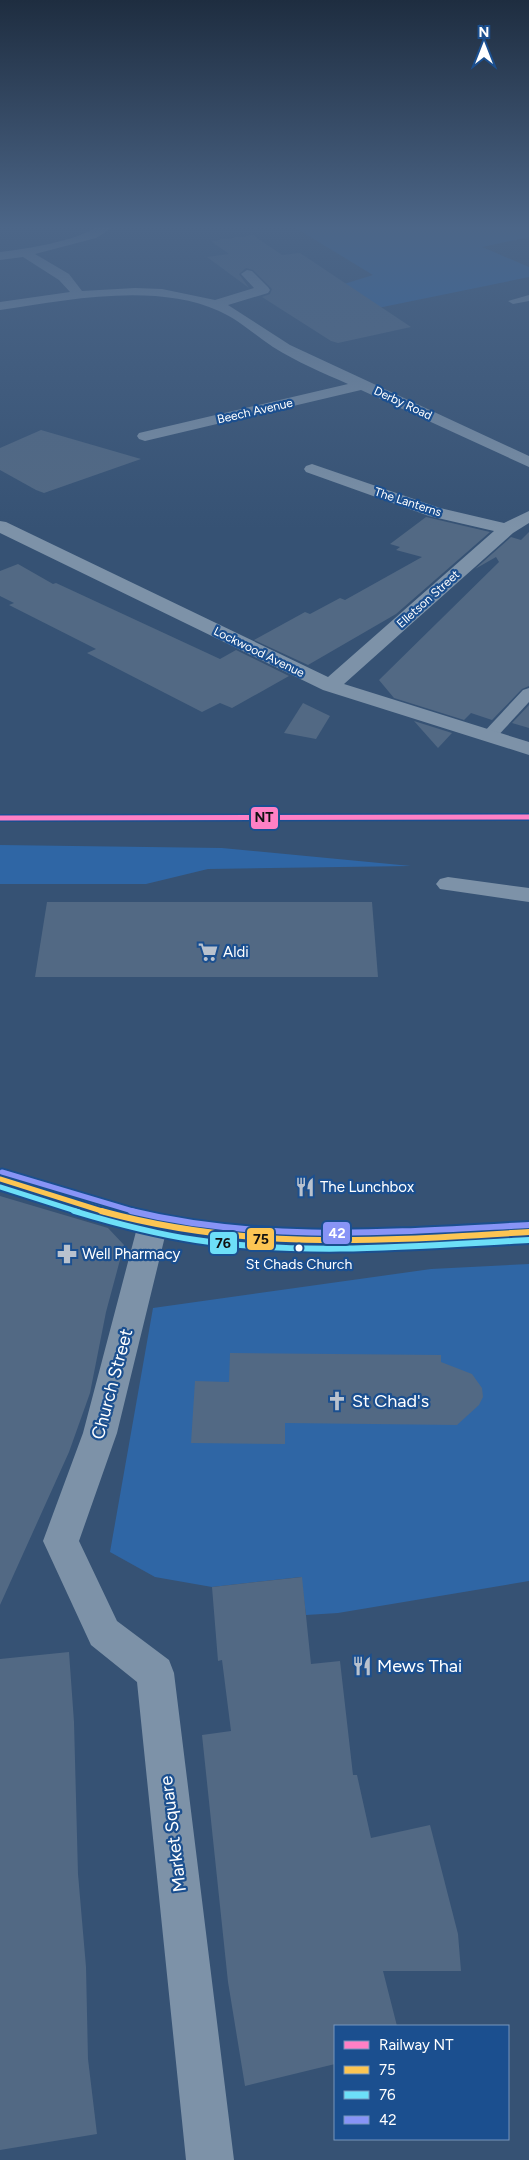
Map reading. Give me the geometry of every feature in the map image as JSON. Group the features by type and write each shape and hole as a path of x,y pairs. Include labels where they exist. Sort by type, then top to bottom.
{"main road":[{"path":"0,1180 98,1211 153,1224 226,1236 296,1240 529,1232"}],"street":[{"name":"Derby Road","path":"255,328 282,346 529,462"},
{"name":"Beech Avenue","path":"145,436 365,385"},
{"name":"The Lanterns","path":"312,469 435,512 507,528"},
{"name":"Elletson Street","path":"330,686 507,528 529,516"},
{"name":"Lockwood Avenue","path":"0,526 330,686 488,737 529,748"},
{"path":"448,884 529,895"},
{"name":"Church Street","path":"61,1541 100,1432 153,1224"},
{"name":"Market Square","path":"61,1541 104,1633 154,1673 210,2160"}],"lane":[{"path":"488,737 529,693"}],"shaded area":[{"path":"0,845 222,848 411,866 208,869 146,884 0,884"},
{"path":"529,1264 529,1581 338,1613 306,1615 301,1577 212,1587 155,1577 110,1552 153,1308 431,1269"}],"building":[{"path":"310,328 407,328 338,343 331,341"},
{"path":"41,430 141,459 44,493 0,470 0,448"},
{"path":"426,517 490,532 396,614 308,665 254,640 305,612 310,614 340,598 345,600 422,557 396,550 400,547 390,544"},
{"path":"529,532 529,686 522,689 492,720 471,713 464,720 394,698 379,680 499,562 496,557 475,569 511,537 521,540"},
{"path":"18,564 53,584 56,583 220,659 236,650 289,676 232,708 220,703 202,712 87,653 96,649 9,605 14,603 0,596 0,571"},
{"path":"303,703 330,716 316,739 284,733"},
{"path":"529,705 529,728 512,723"},
{"path":"414,721 452,733 438,748"},
{"name":"Aldi","path":"47,902 372,902 378,977 35,977"},
{"path":"0,1196 108,1228 124,1245 106,1312 90,1393 69,1452 0,1605"},
{"name":"St Chad's","path":"230,1353 441,1355 441,1362 472,1374 482,1388 483,1397 479,1405 457,1425 285,1423 285,1444 191,1443 195,1381 229,1382"},
{"path":"302,1577 311,1664 340,1661 353,1775 357,1775 371,1838 430,1825 458,1934 461,1971 383,1971 397,2025 334,2025 334,2064 245,2086 228,1982 202,1735 231,1731 222,1660 218,1661 212,1587"},
{"path":"69,1652 74,1722 78,1874 86,1967 88,2059 97,2134 0,2150 0,1659"}],"rail line":[{"name":"NT","path":"0,818 529,817"}],"transit line":[{"name":"42","path":"2,1172 100,1203 175,1221 241,1230 364,1233 529,1225"},
{"name":"75","path":"0,1179 122,1217 172,1228 238,1237 279,1240 363,1241 529,1232"},
{"name":"76","path":"0,1187 97,1218 172,1236 238,1245 363,1248 529,1240"}],"place":[{"name":"Aldi","path":"208,952"},
{"name":"The Lunchbox","path":"305,1187"},
{"name":"St Chads Church","path":"299,1248"},
{"name":"Well Pharmacy","path":"67,1254"},
{"name":"St Chad's","path":"337,1401"},
{"name":"Mews Thai","path":"362,1666"}]}
